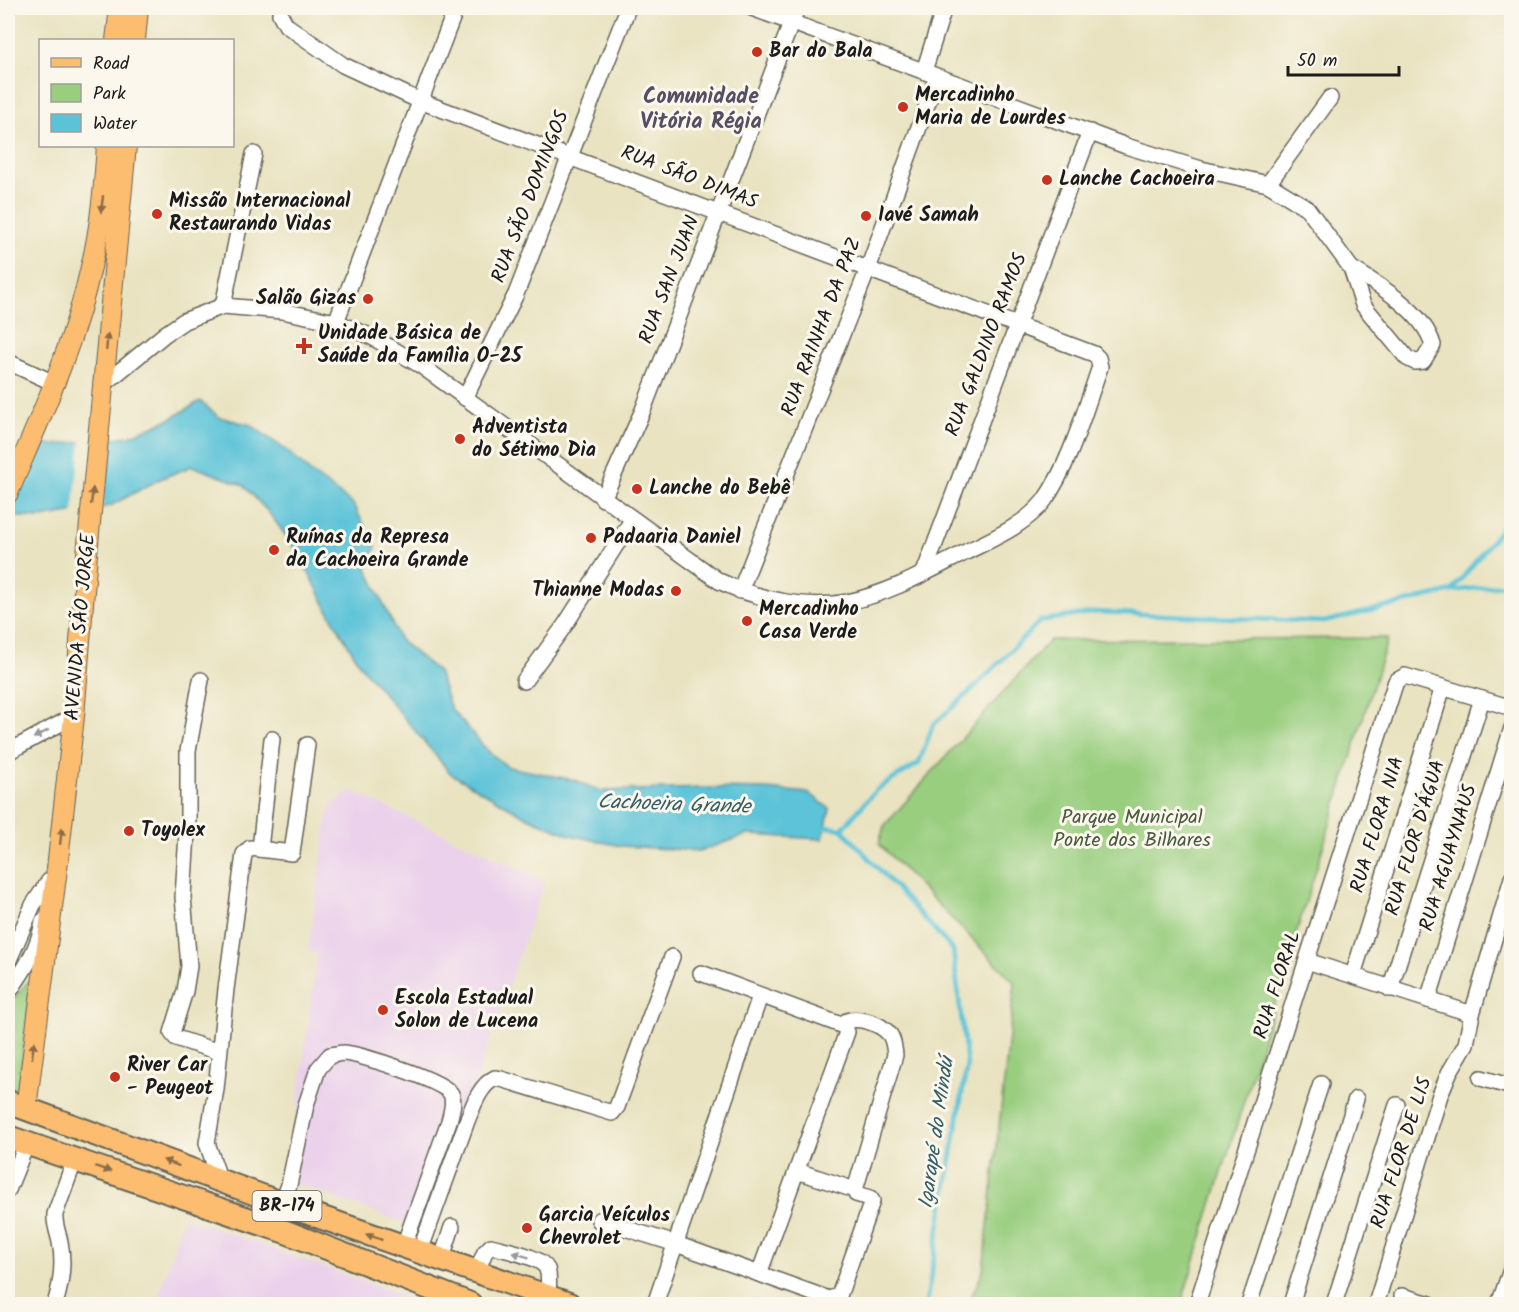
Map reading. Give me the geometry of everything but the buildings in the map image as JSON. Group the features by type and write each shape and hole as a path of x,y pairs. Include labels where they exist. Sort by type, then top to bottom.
{"highway":[{"name":"BR-174","path":"17,1105 411,1251 559,1301"},
{"name":"BR-174","path":"17,1140 286,1232 459,1303"}],"main road":[{"path":"116,39 120,8"},
{"path":"135,39 138,8"},
{"path":"8,493 54,383 80,309 92,267 99,227 107,147"},
{"name":"AVENIDA SÃO JORGE","path":"17,1105 53,875 74,716 126,147"}],"street":[{"name":"RUA SÃO DIMAS","path":"281,8 280,14 286,25 344,65 420,101 1094,354 1100,367 1062,471 1043,502 1024,520 1004,533 924,573"},
{"path":"336,322 456,8"},
{"name":"RUA SÃO DOMINGOS","path":"465,398 516,294 628,8"},
{"path":"752,8 1126,146 1201,169 1268,184 1307,208 1351,267 1363,305 1407,358 1415,363 1423,361 1433,345 1430,334 1406,307 1378,284 1351,267"},
{"name":"RUA SAN JUAN","path":"603,498 643,410 797,8"},
{"name":"RUA RAINHA DA PAZ","path":"740,591 868,269 930,74 944,8"},
{"path":"1268,184 1330,98"},
{"name":"RUA GALDINO RAMOS","path":"924,573 1090,132"},
{"path":"223,306 254,154"},
{"path":"103,385 184,321 223,306 282,311 336,322 372,337 420,365 632,520 719,581 740,591 772,600 804,603 846,602 887,590 924,573"},
{"path":"8,362 54,383"},
{"path":"525,681 565,625 632,520"},
{"name":"RUA FLORAL","path":"1197,1305 1398,678 1405,676 1443,687"},
{"path":"201,680 188,750 188,818 183,897 189,966 185,990 172,1033 176,1038 219,1052"},
{"path":"1443,687 1512,708"},
{"name":"RUA FLORA NIA","path":"1353,975 1443,687"},
{"name":"RUA FLOR D'ÁGUA","path":"1390,989 1482,699"},
{"path":"8,752 74,716"},
{"name":"RUA AGUAYNAUS","path":"1428,1000 1512,728"},
{"path":"260,849 272,739"},
{"path":"220,1181 207,1143 244,854 250,848 292,853 307,745"},
{"path":"8,962 33,905 53,875"},
{"path":"8,993 34,951 42,927 53,875"},
{"name":"RUA FLOR DE LIS","path":"1376,1305 1440,1095 1449,1073 1466,1044 1472,1014 1512,878"},
{"path":"411,1251 467,1121 489,1081 495,1078 501,1079 612,1113 617,1107 672,957"},
{"path":"1307,961 1472,1014"},
{"path":"701,973 841,1025 847,1032 759,1274"},
{"path":"655,1305 760,996"},
{"path":"841,1025 849,1019 856,1019 879,1026 889,1034 894,1043 895,1054 855,1190"},
{"path":"282,1204 289,1185 312,1087 318,1069 330,1055 343,1053 405,1070 446,1087 452,1096 449,1121 411,1251"},
{"path":"1481,1078 1512,1088"},
{"path":"1249,1305 1321,1084"},
{"path":"1292,1305 1356,1100"},
{"path":"1334,1305 1397,1105"},
{"path":"8,1190 17,1140"},
{"path":"55,1305 61,1278 62,1251 55,1214 75,1159"},
{"path":"599,1220 676,1244 830,1299 839,1296 872,1201 870,1198 856,1194 855,1190 797,1171"},
{"path":"441,1261 452,1227"},
{"path":"476,1273 485,1252 491,1246 528,1257 542,1263 547,1270 559,1301"},
{"path":"1499,1305 1512,1267"},
{"path":"1402,1296 1430,1305"}],"shaded area":[{"path":"352,791 536,877 544,883 424,1230 288,1181 317,954 308,951 328,813 333,803"},
{"path":"184,1217 427,1304 156,1304"}],"green space":[{"name":"Parque Municipal Ponte dos Bilhares","path":"1388,638 1181,1304 968,1304 983,1271 1015,983 879,844 884,826 1050,640"},
{"path":"32,977 18,1091 8,1087 8,1005"}],"water":[{"path":"200,401 219,417 251,425 353,504 376,547 367,568 400,640 438,672 451,709 488,751 508,767 574,780 600,791 704,788 766,789 809,793 830,809 823,839 747,835 700,851 621,846 570,835 523,815 451,774 360,665 331,616 298,552 269,513 243,485 192,466 160,479 110,506 41,518 8,516 8,436 54,445 130,436 172,418"}],"pier":[{"path":"9,433 34,438 8,501 8,437"},
{"path":"110,435 102,510 73,515 81,439"}],"waterway":[{"path":"842,829 876,790 919,763 933,725 977,685 1040,621 1096,612 1324,622 1452,591 1512,515"},
{"path":"1452,591 1512,584"},
{"name":"Cachoeira Grande","path":"821,826 842,829"},
{"name":"Igarapé do Mindú","path":"842,829 953,950 967,1065 926,1304"}],"place":[{"name":"Bar do Bala","path":"757,52"},
{"name":"Mercadinho Maria de Lourdes","path":"903,107"},
{"name":"Lanche Cachoeira","path":"1047,180"},
{"name":"Missão Internacional Restaurando Vidas","path":"157,214"},
{"name":"Iavé Samah","path":"866,216"},
{"name":"Salão Gizas","path":"368,299"},
{"name":"Unidade Básica de Saúde da Família O-25","path":"304,346"},
{"name":"Adventista do Sétimo Dia","path":"460,439"},
{"name":"Lanche do Bebê","path":"637,489"},
{"name":"Padaaria Daniel","path":"591,538"},
{"name":"Ruínas da Represa da Cachoeira Grande","path":"274,550"},
{"name":"Thianne Modas","path":"676,591"},
{"name":"Mercadinho Casa Verde","path":"747,621"},
{"name":"Toyolex","path":"129,831"},
{"name":"Escola Estadual Solon de Lucena","path":"383,1010"},
{"name":"River Car - Peugeot","path":"115,1077"},
{"name":"Garcia Veículos Chevrolet","path":"527,1228"}],"district":[{"name":"Comunidade Vitória Régia","path":"701,110"}]}
